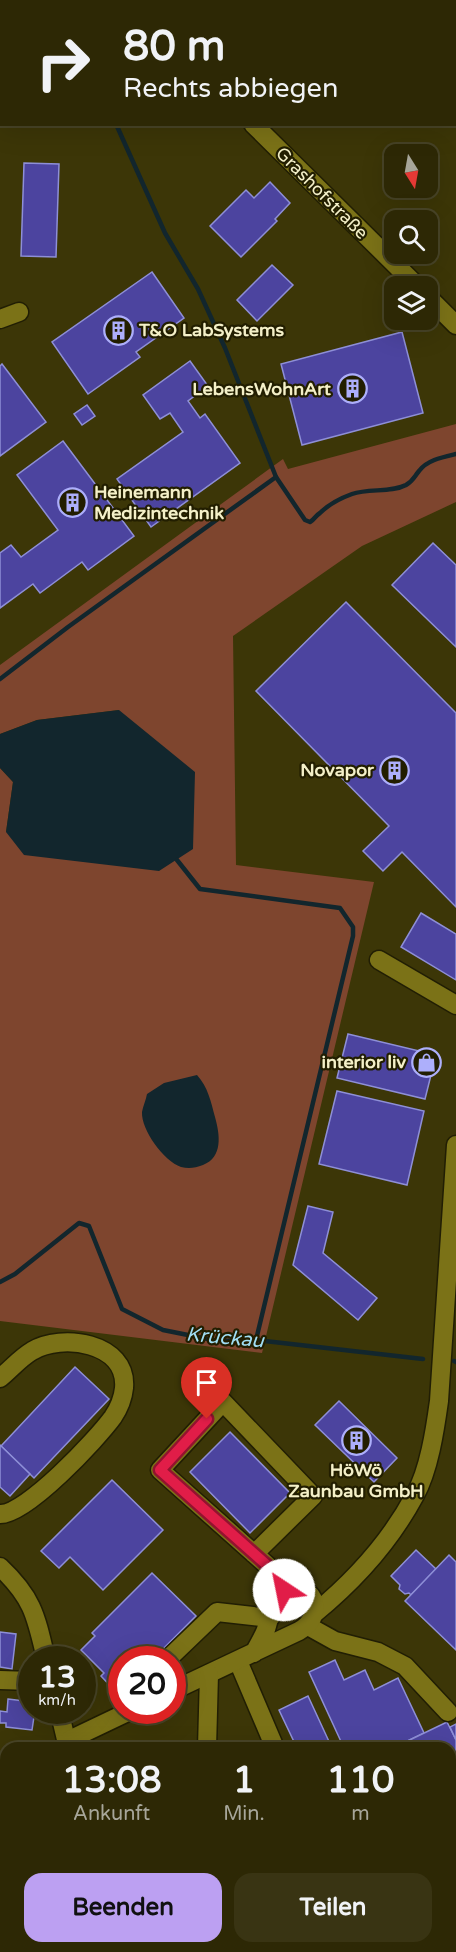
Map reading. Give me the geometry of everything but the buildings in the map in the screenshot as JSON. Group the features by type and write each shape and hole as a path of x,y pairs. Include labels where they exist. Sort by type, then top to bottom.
{"street":[{"name":"Grashofstraße","path":"255,126 407,276"},
{"path":"438,307 456,325"},
{"path":"0,319 19,312"},
{"path":"379,960 456,1005"},
{"path":"186,1685 246,1657 312,1620 361,1570 390,1534 416,1493 433,1442 439,1401 456,1145"},
{"path":"0,1378 32,1351 53,1344 73,1342 94,1346 112,1356 121,1369 124,1386 121,1402 103,1429 39,1495 16,1511 0,1514"},
{"path":"254,1554 313,1496 223,1402 160,1470 254,1554 278,1575 284,1590"},
{"path":"0,1567 19,1585 31,1605 42,1646"},
{"path":"246,1657 265,1633 276,1597 284,1590 295,1588 308,1594 315,1606 312,1620"},
{"path":"182,1646 217,1612 270,1617"},
{"path":"312,1620 335,1641 378,1652 405,1666 448,1712"},
{"path":"246,1657 273,1742"},
{"path":"207,1742 209,1674"},
{"path":"0,1680 18,1681"},
{"path":"71,1742 108,1723"},
{"path":"62,1724 67,1742"}],"shaded area":[{"path":"456,424 456,502 362,546 233,636 236,865 374,882 262,1353 0,1321 0,768 13,782 6,832 119,710 37,720 0,734 0,665 283,459 288,469"}],"water":[{"path":"119,710 195,772 193,849 159,871 24,855 6,832 13,782 0,768 0,734 37,720"},
{"path":"197,1075 210,1100 219,1138 214,1157 203,1165 184,1168 174,1164 149,1136 142,1112 147,1094 164,1083"}],"waterway":[{"path":"117,126 165,233 198,289 225,348 276,477"},
{"path":"0,679 68,627 276,477 305,520 310,522 327,507 343,498 359,492 387,490 406,485 426,464 456,454"},
{"path":"177,860 200,889 340,908 353,927 353,936 256,1340"},
{"name":"Krückau","path":"0,1282 15,1274 79,1223 89,1226 122,1309 163,1330 218,1341 256,1340 423,1359"}],"place":[{"name":"T&O LabSystems","path":"118,330"},
{"name":"LebensWohnArt","path":"352,389"},
{"name":"Heinemann Medizintechnik","path":"73,502"},
{"name":"Novapor","path":"395,770"},
{"name":"interior liv","path":"427,1062"},
{"name":"HöWö Zaunbau GmbH","path":"356,1441"}],"route":[{"path":"207,1419 160,1470 278,1575 284,1590"}]}
